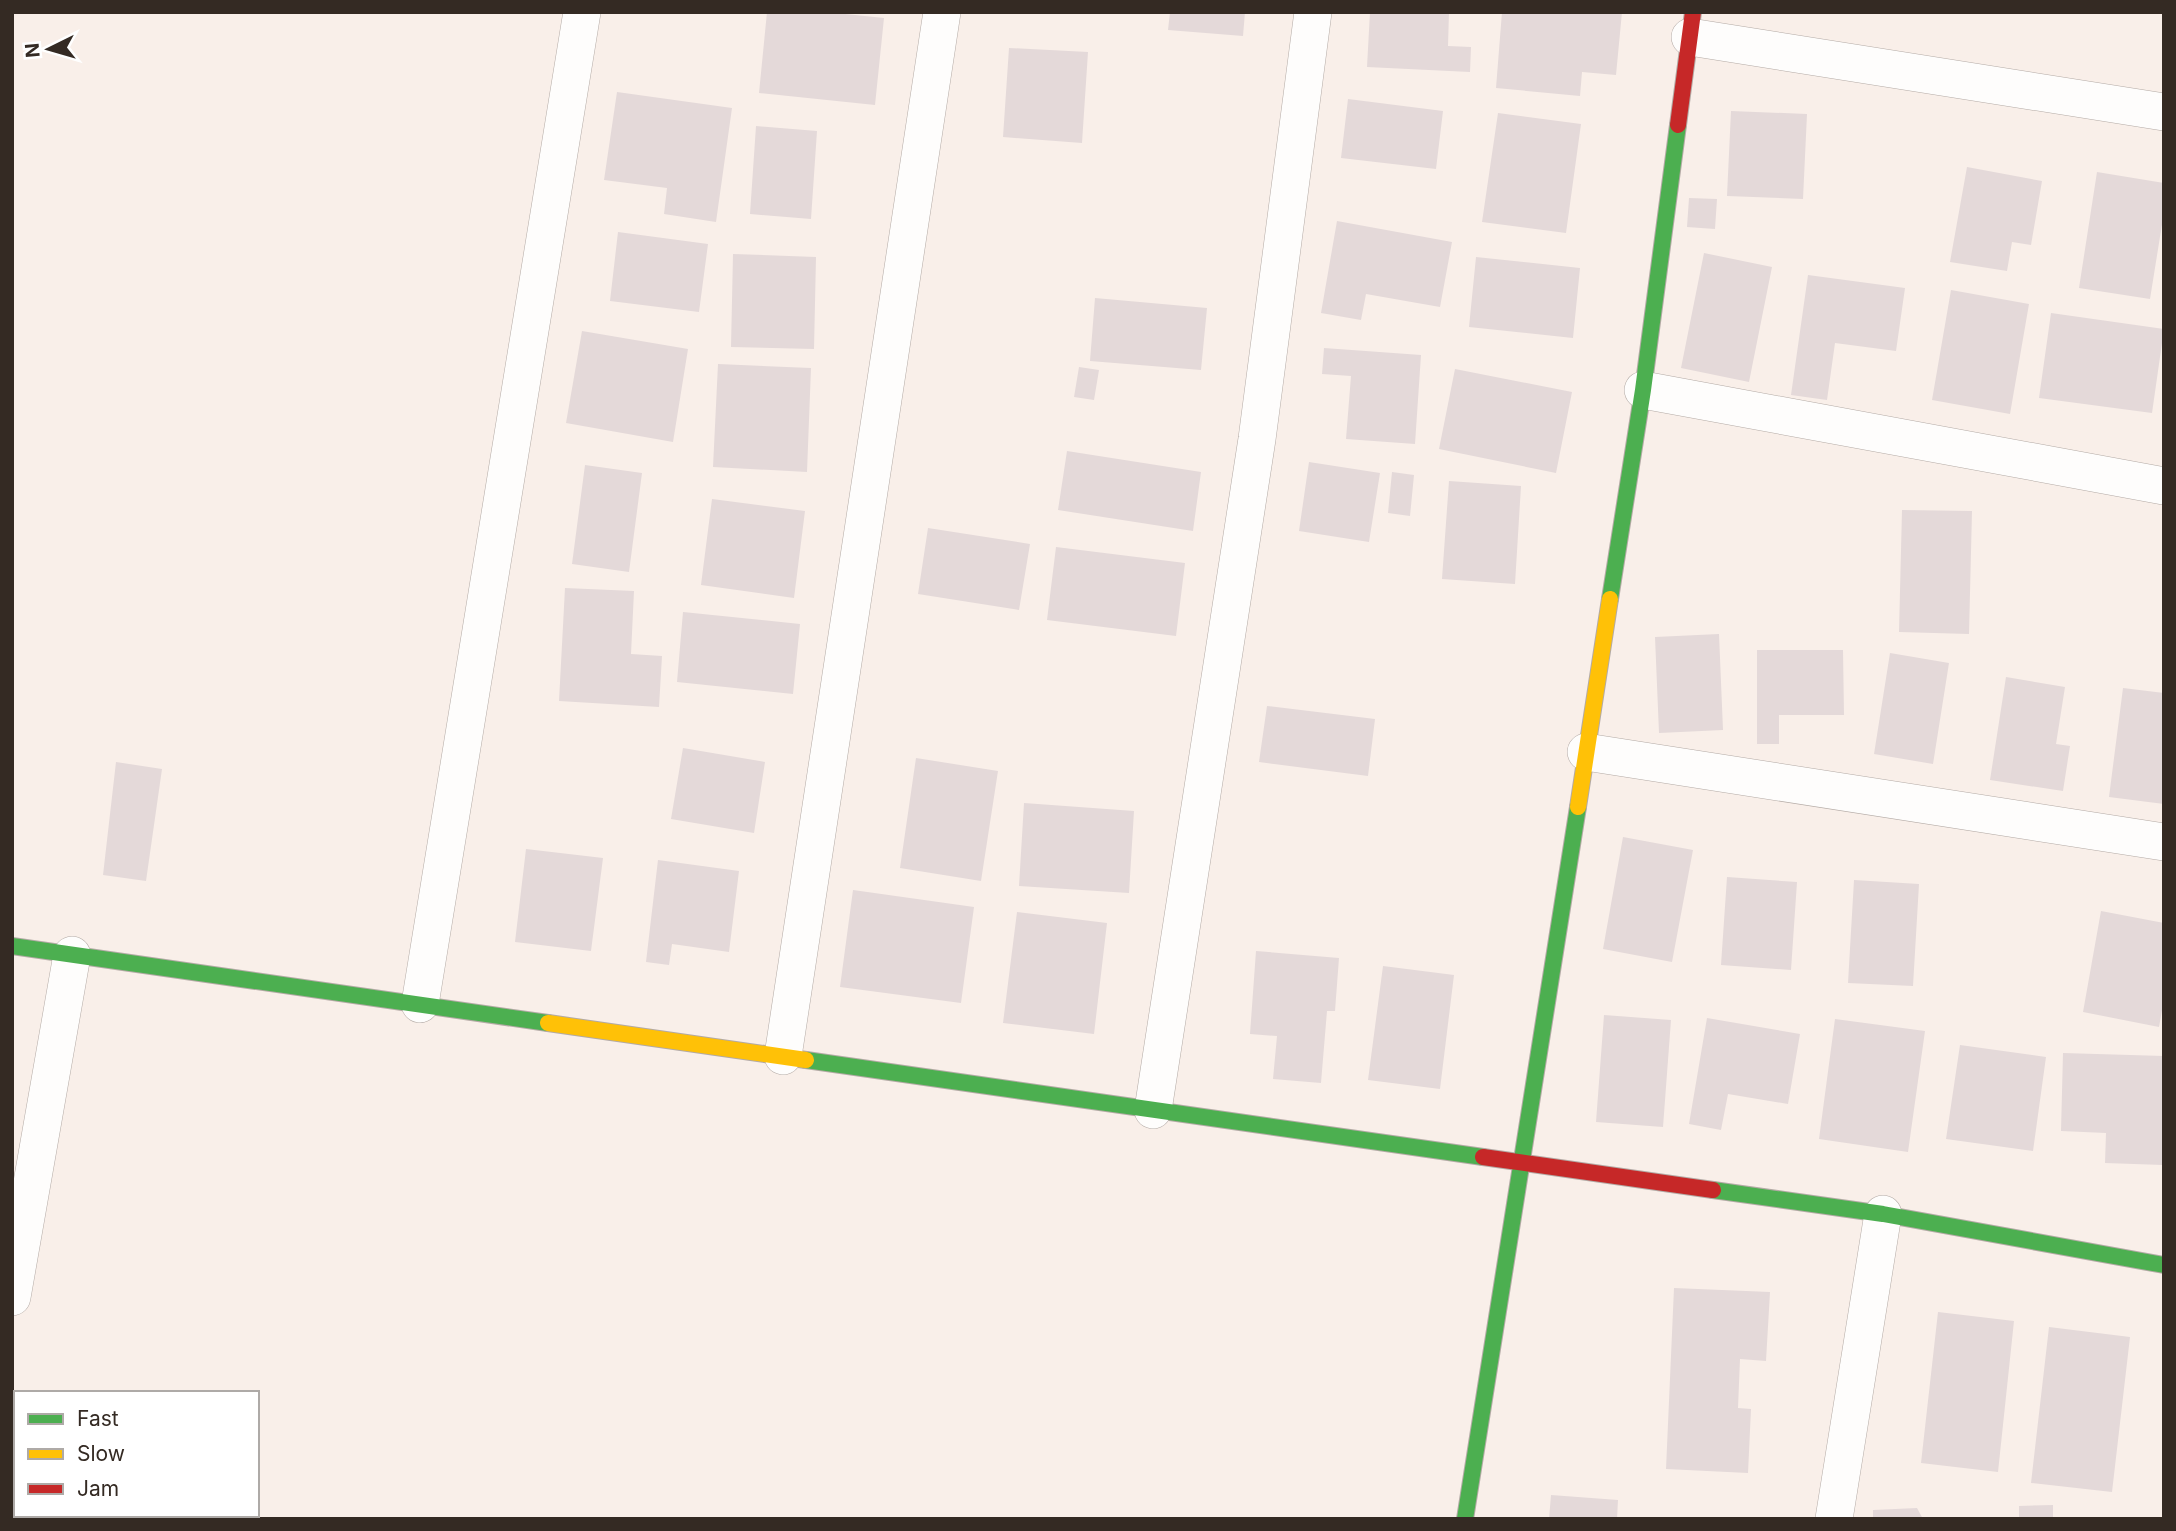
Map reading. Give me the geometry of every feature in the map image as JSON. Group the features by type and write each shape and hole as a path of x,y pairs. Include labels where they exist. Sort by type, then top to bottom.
{"street":[{"path":"420,1004 582,12"},
{"path":"783,1056 942,12"},
{"path":"1153,1110 1258,439 1313,12"},
{"path":"1465,1519 1643,390 1691,25 2164,112"},
{"path":"1643,390 2164,486"},
{"path":"1586,752 2164,842"},
{"path":"12,946 1883,1214 2164,1265"},
{"path":"12,1297 72,955"},
{"path":"1834,1519 1883,1214"}],"building":[{"path":"767,12 826,12 884,18 875,105 759,93"},
{"path":"1170,12 1245,12 1243,36 1168,30"},
{"path":"1370,12 1449,12 1448,46 1471,47 1470,72 1367,67"},
{"path":"1502,12 1622,12 1616,75 1582,72 1580,96 1496,88"},
{"path":"1009,48 1088,52 1082,143 1003,137"},
{"path":"617,92 732,108 716,222 664,214 667,188 604,180"},
{"path":"1348,99 1443,111 1436,169 1341,158"},
{"path":"1731,111 1807,114 1803,199 1727,196"},
{"path":"1498,113 1581,124 1566,233 1482,222"},
{"path":"756,126 817,131 811,219 750,214"},
{"path":"1967,167 2042,181 2031,245 2012,242 2007,271 1950,262"},
{"path":"2097,172 2164,183 2164,212 2150,299 2079,288"},
{"path":"1689,198 1717,199 1715,229 1687,227"},
{"path":"1337,221 1452,242 1440,307 1366,294 1361,320 1321,313"},
{"path":"618,232 708,244 699,312 610,301"},
{"path":"1704,253 1772,267 1749,382 1681,368"},
{"path":"733,254 816,257 814,349 731,347"},
{"path":"1476,257 1580,268 1573,338 1469,327"},
{"path":"1808,275 1905,288 1896,351 1835,343 1827,400 1791,395"},
{"path":"1951,290 2029,304 2010,414 1932,400"},
{"path":"1095,298 1207,308 1201,370 1090,361"},
{"path":"2051,313 2164,329 2152,413 2039,398"},
{"path":"582,331 688,349 673,442 566,423"},
{"path":"1324,348 1421,355 1415,444 1346,439 1351,376 1322,374"},
{"path":"718,364 811,368 807,472 713,467"},
{"path":"1079,367 1099,370 1094,400 1074,397"},
{"path":"1455,369 1572,392 1556,473 1439,449"},
{"path":"1067,451 1201,472 1193,531 1058,510"},
{"path":"1309,462 1380,473 1369,542 1299,531"},
{"path":"585,465 642,473 629,572 572,564"},
{"path":"1392,472 1414,475 1410,516 1388,513"},
{"path":"1449,481 1521,486 1515,584 1442,579"},
{"path":"712,499 805,511 794,598 701,585"},
{"path":"1902,510 1972,511 1969,634 1899,632"},
{"path":"928,528 1030,544 1019,610 918,594"},
{"path":"1056,547 1185,563 1176,636 1047,620"},
{"path":"565,588 634,591 631,654 662,656 659,707 559,701"},
{"path":"683,612 800,624 793,694 677,682"},
{"path":"1719,634 1723,730 1659,733 1655,637"},
{"path":"1757,650 1843,650 1844,715 1779,715 1779,744 1757,744"},
{"path":"1890,653 1949,663 1933,764 1874,754"},
{"path":"2006,677 2065,687 2056,744 2070,746 2063,791 1990,780"},
{"path":"2123,688 2164,693 2164,804 2109,797"},
{"path":"1267,706 1375,719 1368,776 1259,762"},
{"path":"683,748 765,762 754,833 671,819"},
{"path":"916,758 998,771 981,881 900,868"},
{"path":"116,762 162,769 146,881 103,875"},
{"path":"1024,803 1134,811 1129,893 1019,886"},
{"path":"1623,837 1693,850 1672,962 1603,949"},
{"path":"526,849 603,858 591,951 515,942"},
{"path":"658,860 739,871 729,952 672,944 669,965 646,962"},
{"path":"1727,877 1797,882 1791,970 1721,965"},
{"path":"1854,880 1919,884 1913,986 1848,983"},
{"path":"853,890 974,907 961,1003 840,987"},
{"path":"2101,911 2164,923 2164,999 2159,1027 2083,1012"},
{"path":"1017,912 1107,923 1094,1034 1003,1023"},
{"path":"1256,951 1339,958 1335,1011 1327,1011 1321,1083 1273,1079 1277,1036 1250,1034"},
{"path":"1383,966 1454,975 1440,1089 1368,1080"},
{"path":"1604,1015 1671,1020 1663,1127 1596,1122"},
{"path":"1707,1018 1800,1034 1788,1104 1728,1094 1721,1130 1689,1124"},
{"path":"1835,1019 1925,1031 1908,1152 1819,1139"},
{"path":"1960,1045 2046,1057 2033,1151 1946,1139"},
{"path":"2063,1053 2164,1056 2163,1165 2105,1163 2106,1133 2061,1131"},
{"path":"1674,1288 1770,1292 1766,1361 1740,1359 1738,1408 1751,1409 1748,1473 1666,1469"},
{"path":"1938,1312 2014,1321 1998,1472 1921,1463"},
{"path":"2049,1327 2130,1337 2112,1492 2031,1483"},
{"path":"1551,1495 1618,1500 1617,1519 1549,1519"},
{"path":"2053,1505 2053,1519 2019,1519 2019,1506"},
{"path":"1917,1508 1923,1519 1873,1519 1873,1510"}],"traffic: fast":[{"path":"1610,599 1643,390 1678,125"},
{"path":"1465,1519 1578,807"},
{"path":"12,946 548,1023"},
{"path":"806,1060 1483,1157"},
{"path":"1713,1190 1883,1214 2164,1265"}],"traffic: slow":[{"path":"1578,807 1610,599"},
{"path":"548,1023 806,1060"}],"traffic: jam":[{"path":"1678,125 1693,12"},
{"path":"1483,1157 1713,1190"}]}
